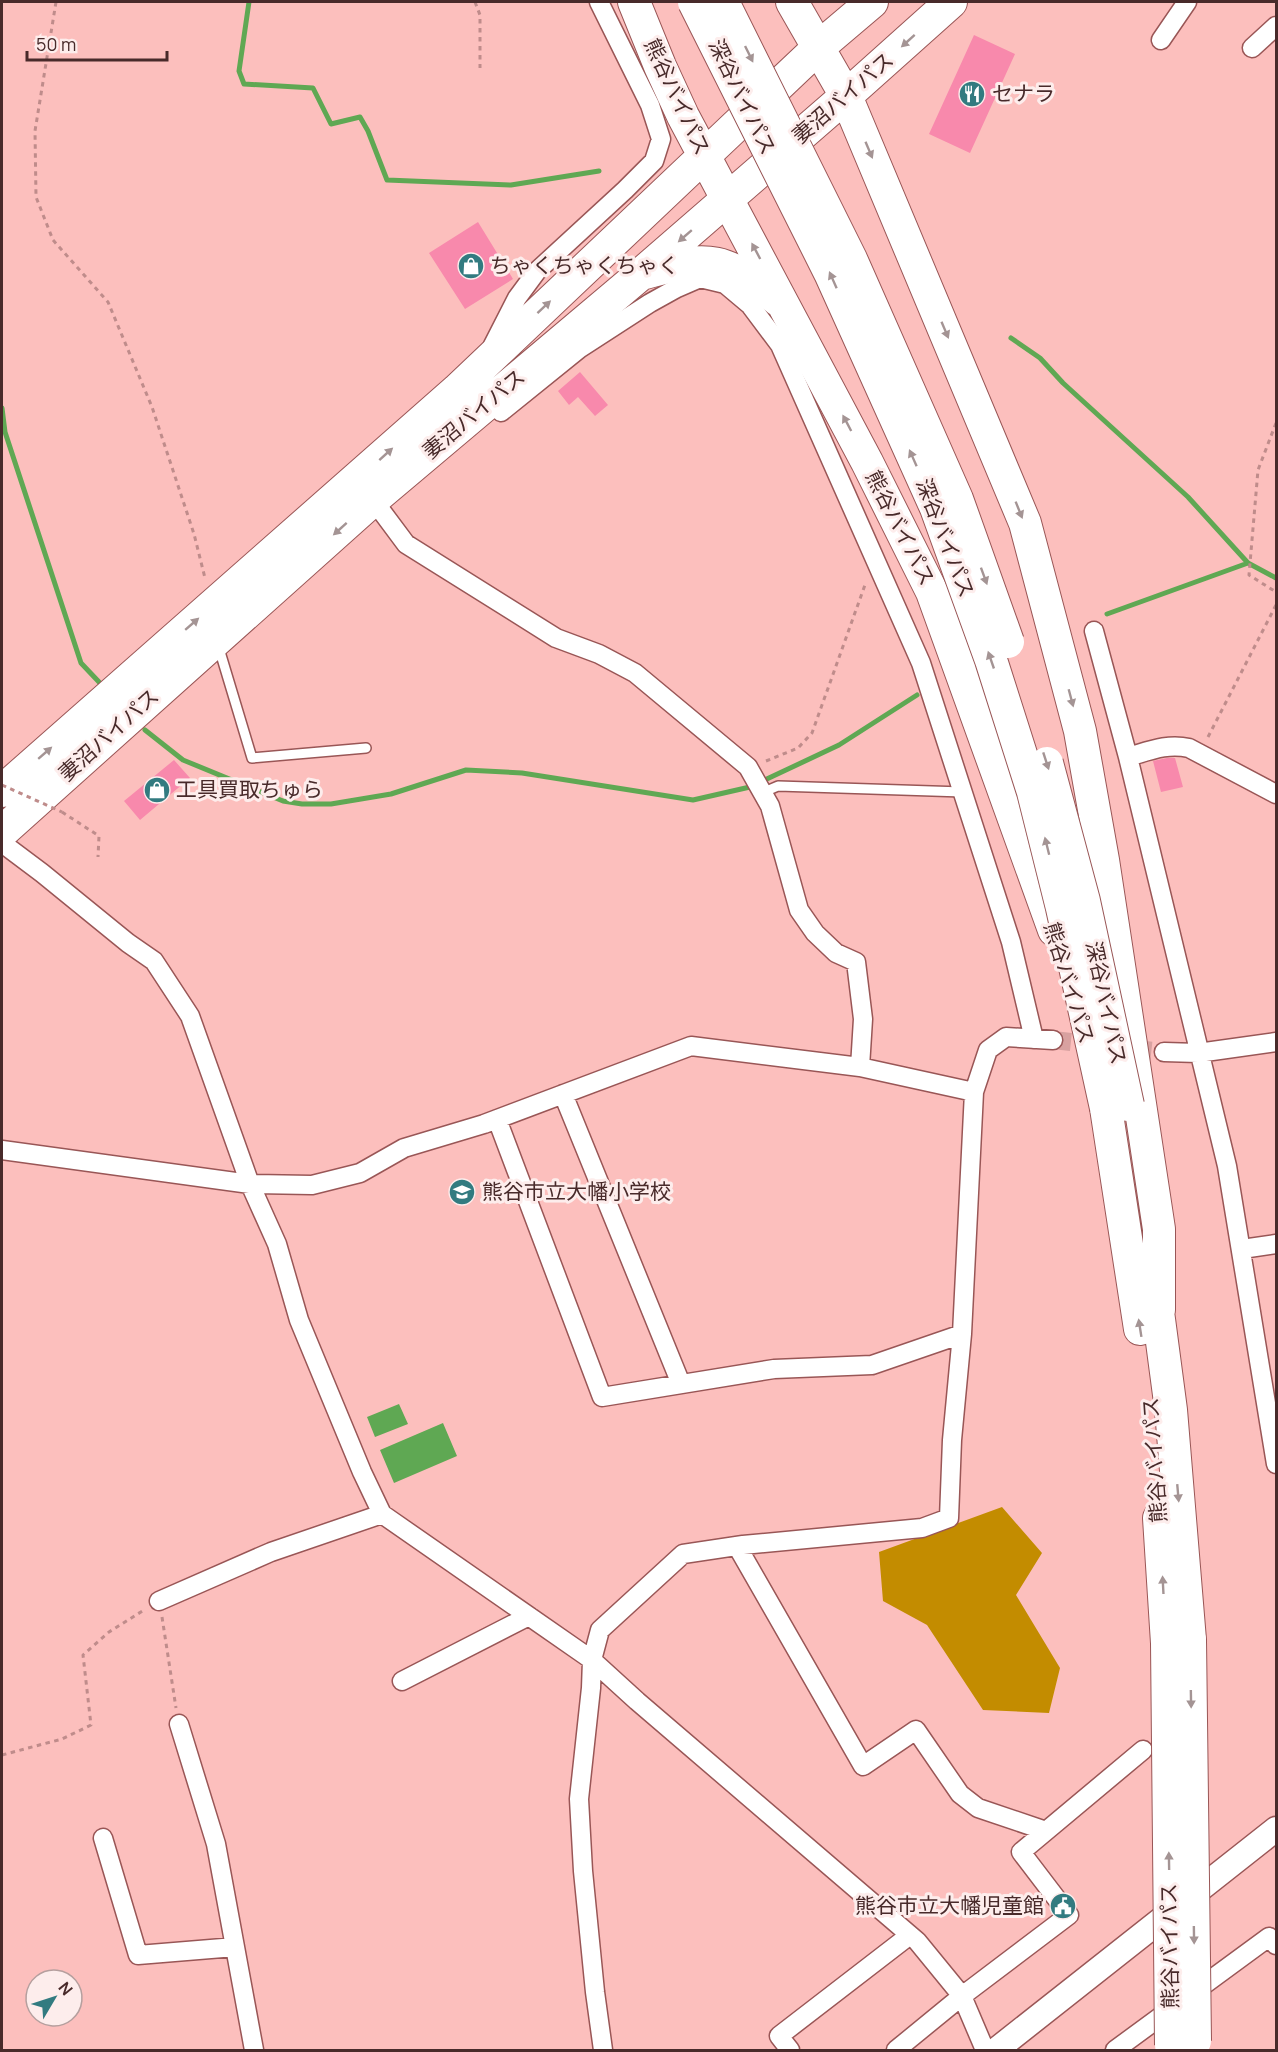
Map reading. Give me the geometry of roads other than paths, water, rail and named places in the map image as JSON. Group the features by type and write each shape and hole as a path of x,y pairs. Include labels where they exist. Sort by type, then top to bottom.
{"highway":[{"name":"熊谷バイパス","path":"634,2 660,66 704,157 728,198 867,462 932,592 1117,1107 1159,1310 1171,1410 1179,1642 1183,2047"},
{"name":"深谷バイパス","path":"694,2 830,273 936,507 991,660 1033,792 1062,908 1117,1107"},
{"name":"深谷バイパス","path":"723,2 851,259 957,499 1010,650 1053,783 1084,901 1117,1107"},
{"path":"792,2 846,96 1024,523 1080,731 1103,860 1159,1229 1159,1310"},
{"name":"妻沼バイパス","path":"2,832 216,639 365,489 483,365 819,46 872,2"},
{"name":"妻沼バイパス","path":"2,791 212,607 365,489 460,426 641,274 951,2"},
{"path":"641,274 679,263 702,261 727,266 747,276 785,306"},
{"name":"熊谷バイパス","path":"1117,1107 1179,1642"}],"street":[{"path":"483,365 517,298 537,271 654,161 661,139 650,105 599,2"},
{"path":"1161,40 1187,2"},
{"path":"1252,48 1276,26"},
{"path":"460,426 470,436 579,349 650,303 700,278 725,284 750,305 780,345 921,663 1011,942 1034,1039"},
{"path":"365,489 406,544 556,638 599,654 635,673 750,770 770,806 799,910 815,933 836,953 856,962 863,1019 860,1066"},
{"path":"1094,631 1128,757 1227,1166 1276,1464"},
{"path":"1128,757 1164,746 1189,748 1198,755 1276,794"},
{"path":"2,843 128,944 154,961 190,1016 250,1184 277,1244 299,1320 362,1472 382,1514 592,1660 917,1941 962,1996 985,2050"},
{"path":"603,2050 590,1948 579,1799 592,1660 600,1630 683,1554 737,1546 922,1528 949,1518 952,1440 962,1334 974,1092 988,1050 1006,1037 1053,1040"},
{"path":"1164,1052 1198,1053 1276,1042"},
{"path":"2,1150 250,1184 312,1185 360,1173 404,1148 497,1119 691,1046 860,1066 974,1092"},
{"path":"563,1094 681,1384"},
{"path":"497,1119 602,1397 774,1369 872,1365 962,1334"},
{"path":"1242,1249 1276,1244"},
{"path":"159,1601 271,1552 382,1514"},
{"path":"737,1546 863,1766 916,1730 960,1794 978,1808 1046,1831"},
{"path":"402,1681 529,1616"},
{"path":"179,1724 216,1844 254,2050"},
{"path":"896,2050 962,1996 1069,1915 1021,1852 1143,1750"},
{"path":"996,2050 1276,1829"},
{"path":"103,1838 138,1955 235,1947"},
{"path":"790,2050 779,2036 910,1935"},
{"path":"1115,2050 1269,1936 1276,1945"}],"lane":[{"path":"216,639 252,758 366,748"},
{"path":"762,792 778,786 963,792"}],"waterway":[{"path":"249,2 239,71 244,84 313,88 331,124 360,117 368,131 387,180 511,185 599,171"},
{"path":"1011,338 1040,358 1063,383 1188,497 1248,563 1276,578"},
{"path":"2,408 5,432 81,663 99,682"},
{"path":"1107,614 1248,563"},
{"path":"145,730 183,760 283,801 302,804 331,804 391,794 466,770 522,773 693,800 750,787 839,745 917,695"}],"tunnel":[{"path":"1053,1040 1164,1052"}],"place":[{"name":"セナラ","path":"972,94"},
{"name":"ちゃくちゃくちゃく","path":"471,266"},
{"name":"工具買取ちゅら","path":"157,790"},
{"name":"熊谷市立大幡小学校","path":"462,1192"},
{"name":"熊谷市立大幡児童館","path":"1063,1906"}]}
